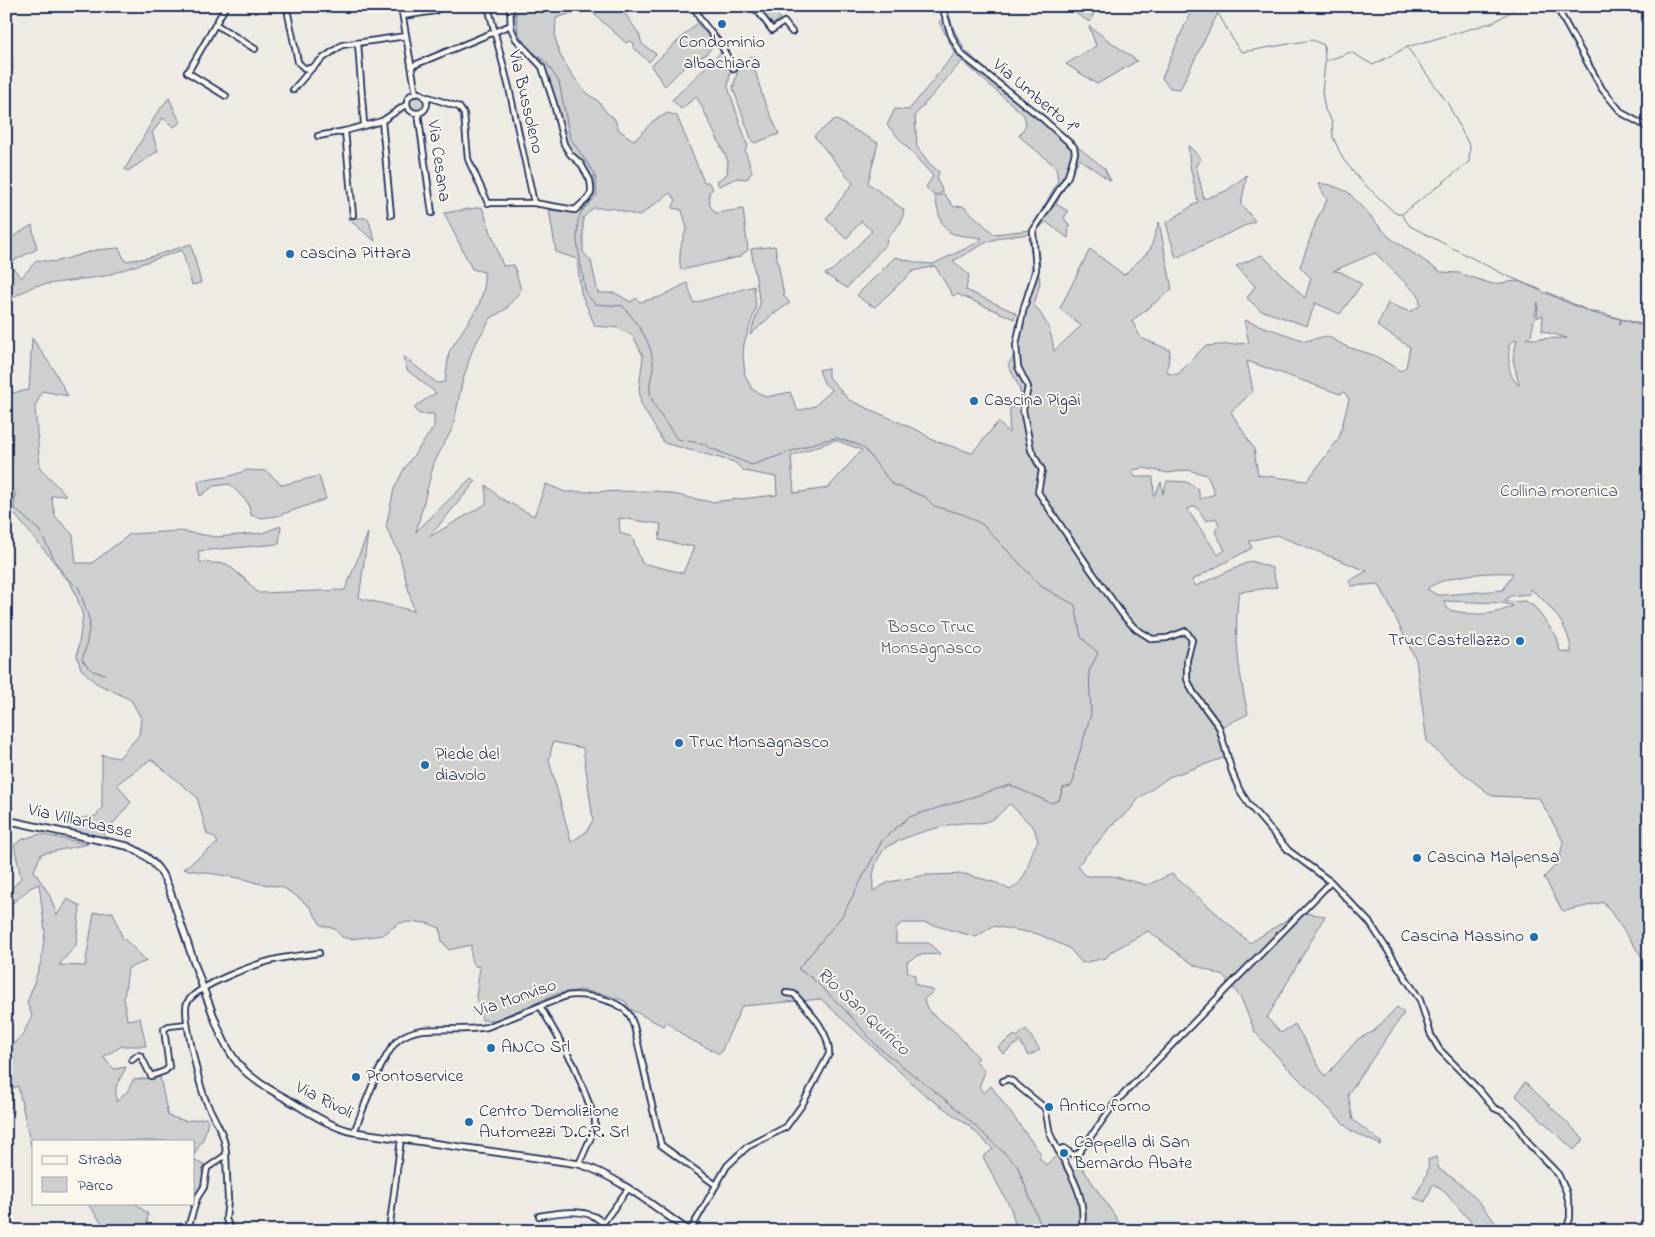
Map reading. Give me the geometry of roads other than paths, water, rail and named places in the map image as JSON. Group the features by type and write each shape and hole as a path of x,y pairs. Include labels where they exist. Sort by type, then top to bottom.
{"street":[{"path":"226,6 187,72 226,96"},
{"path":"401,6 416,94"},
{"name":"Via Bussoleno","path":"488,6 509,88 534,203"},
{"path":"416,94 459,108 464,114 468,159 488,203 534,203 575,210 587,200 590,194 590,180 581,164 570,154 564,144 542,67 516,39 511,25 510,6"},
{"path":"753,6 772,30 784,22 792,32"},
{"name":"Via Umberto 1°","path":"942,6 951,35 961,54 1043,119 1074,147 1075,153 1068,176 1033,231 1036,270 1024,307 1016,344 1018,367 1028,387 1024,410 1030,450 1042,470 1038,492 1120,611 1136,629 1152,639 1167,638 1186,631 1192,640 1187,660 1187,679 1193,692 1219,726 1239,789 1249,805 1289,851 1331,882"},
{"path":"1556,6 1602,88 1622,113 1649,128"},
{"path":"695,7 700,19 721,45 734,69"},
{"path":"403,16 435,11"},
{"path":"288,14 298,62 304,68 312,68"},
{"path":"215,24 255,49"},
{"path":"412,66 511,25"},
{"path":"293,90 312,68 342,45 406,36"},
{"path":"358,43 364,124"},
{"path":"416,94 408,98 407,104 411,112 418,113 425,108 424,98"},
{"path":"318,136 382,121 407,104"},
{"name":"Via Cesana","path":"418,113 432,213"},
{"path":"382,121 391,214"},
{"path":"345,131 353,215"},
{"name":"Via Villarbasse","path":"6,820 117,844 136,850 152,860 165,879"},
{"name":"Via Rivoli","path":"165,879 224,1042 246,1072 256,1080 324,1121 336,1127 354,1132 579,1164 606,1174 689,1231"},
{"path":"1058,1150 1064,1148 1073,1155 1078,1154 1115,1103 1331,882 1370,923 1387,947 1420,1000 1431,1035 1439,1049 1494,1108 1503,1112 1515,1122 1530,1145 1558,1174 1566,1191 1570,1208 1570,1218 1566,1231"},
{"path":"231,1231 226,1219 228,1200 226,1156 222,1134 203,1094 187,1024 186,1005 190,998 208,984 262,963 319,953"},
{"name":"Via Monviso","path":"354,1132 388,1054 398,1040 420,1031 487,1027 574,994 616,1002 628,1013 634,1026 661,1145 716,1185"},
{"path":"689,1231 727,1166 747,1147 786,1127 802,1105 829,1054 829,1045 814,1016 794,994 786,994"},
{"path":"540,1006 574,1065 595,1119 595,1128 579,1164"},
{"path":"132,1060 138,1055 141,1056 152,1076 167,1070 164,1029 169,1026 187,1024"},
{"path":"1003,1081 1008,1079 1012,1081 1030,1097 1042,1104 1046,1112 1050,1134 1080,1194 1083,1215 1081,1231"},
{"path":"389,1231 401,1139"},
{"path":"195,1202 204,1187 207,1168 226,1156"},
{"path":"539,1216 557,1213 590,1215 603,1223 628,1189"},
{"path":"187,1231 194,1204"}],"waterway":[{"name":"Rio San Quirico","path":"515,6 518,33 528,48 546,62 559,82 570,138 595,174 597,195 582,211 578,220 577,242 586,294 595,304 623,306 644,334 653,359 650,385 651,397 677,439 705,444 710,448 752,465 821,441 836,438 864,448 892,484 925,497 934,506 965,515 983,525 1042,587 1075,605 1081,637 1098,653 1089,671 1091,714 1075,768 1074,780 1071,786 1063,788 1059,800 1051,803 1010,785 909,817 883,839 842,916 798,969 812,978 846,1011 878,1047 957,1109 1017,1165 1043,1231"},
{"path":"1214,6 1242,52 1312,40 1324,45 1325,62 1322,93 1325,110 1332,122 1333,137 1343,159 1360,180 1395,213 1401,214 1410,226 1505,275 1541,290"},
{"path":"1326,61 1351,52 1373,65 1407,47 1494,22 1520,6"},
{"path":"6,13 13,69 6,77"},
{"path":"1402,214 1469,162 1470,147 1447,102 1407,47"},
{"path":"1547,292 1591,312 1602,313 1649,328"},
{"path":"6,484 15,493 14,508 39,530 63,576 74,584"},
{"path":"77,586 90,622 82,660 93,671 105,674"}],"place":[{"name":"Condominio albachiara","path":"722,24"},
{"name":"cascina Pittara","path":"290,254"},
{"name":"Cascina Pigai","path":"974,401"},
{"name":"Truc Castellazzo","path":"1520,641"},
{"name":"Truc Monsagnasco","path":"679,743"},
{"name":"Piede del diavolo","path":"425,765"},
{"name":"Cascina Malpensa","path":"1417,858"},
{"name":"Cascina Massino","path":"1534,937"},
{"name":"ANCO Srl","path":"491,1048"},
{"name":"Prontoservice","path":"356,1077"},
{"name":"Antico forno","path":"1049,1107"},
{"name":"Centro Demolizione Automezzi D.C.R. Srl","path":"469,1122"},
{"name":"Cappella di San Bernardo Abate","path":"1064,1153"}],"park label":[{"name":"Collina morenica","path":"1559,492"},
{"name":"Bosco Truc Monsagnasco","path":"931,638"}]}
